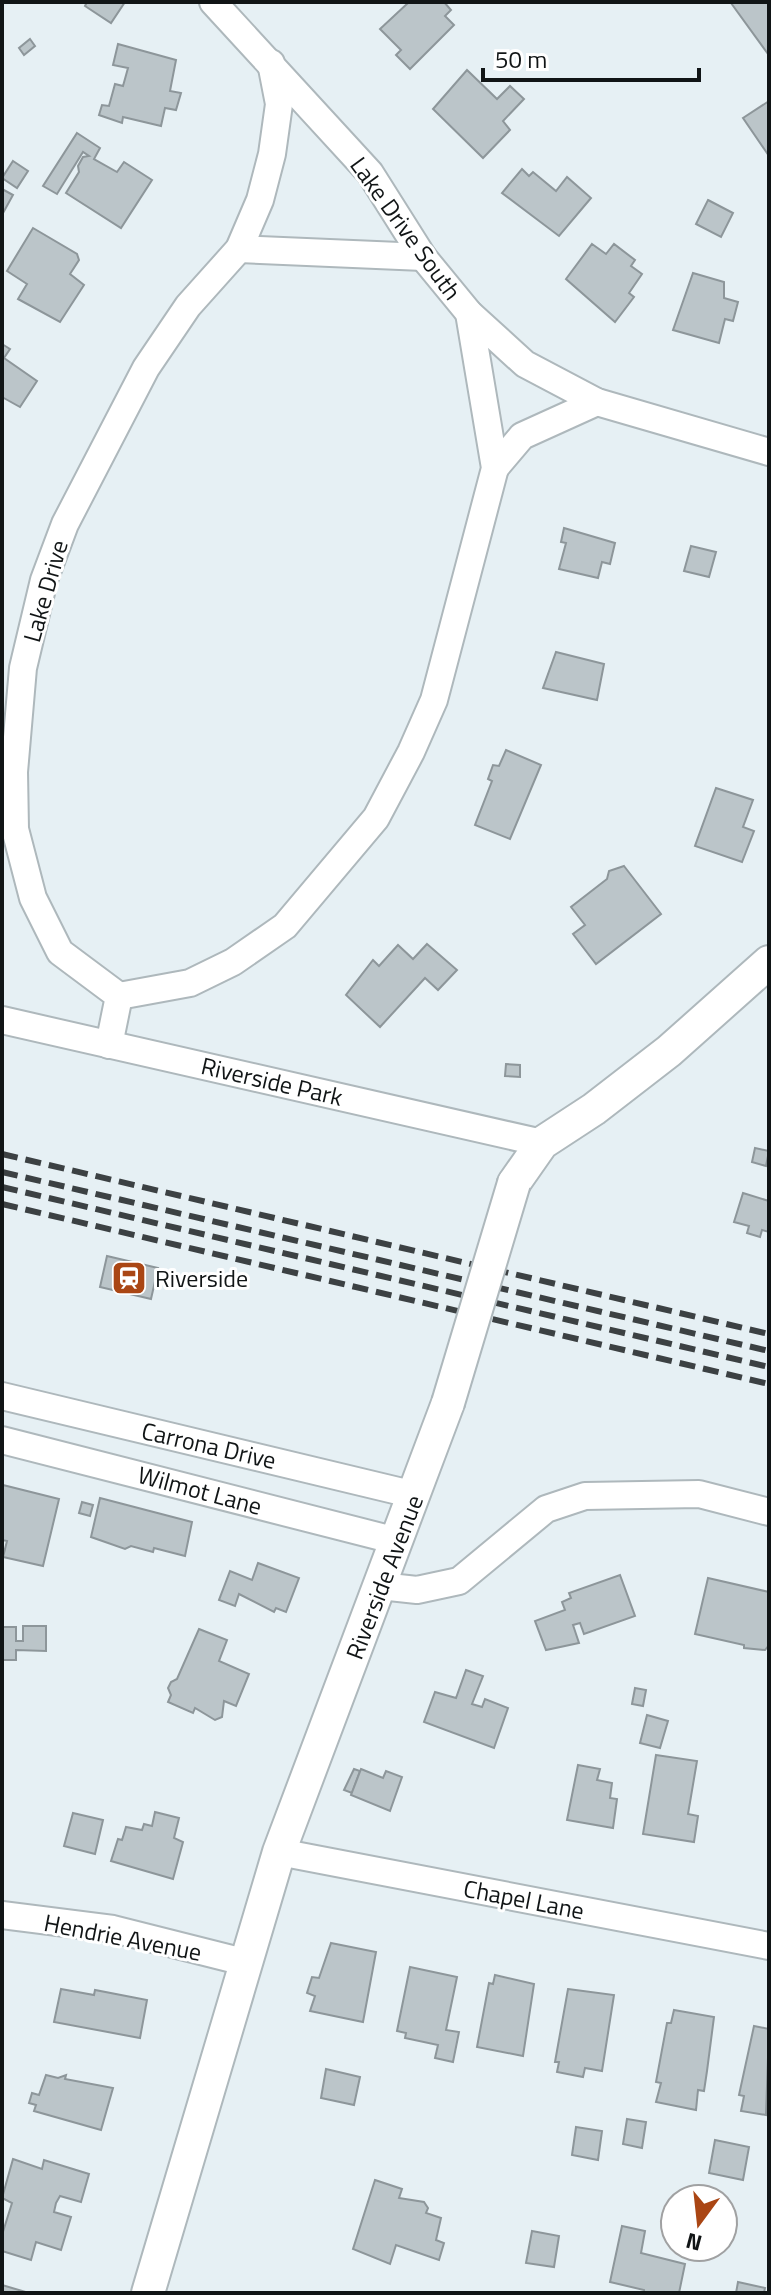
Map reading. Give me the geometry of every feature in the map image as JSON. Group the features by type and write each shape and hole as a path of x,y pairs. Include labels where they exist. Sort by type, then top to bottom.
{"street":[{"name":"Lake Drive South","path":"213,2 370,173 423,257 469,313 525,364 597,402 769,452"},
{"name":"Lake Drive","path":"119,996 60,952 33,898 15,829 14,772 23,668 44,580 65,524 146,368 180,318 239,249 260,200 272,154 279,104 271,63"},
{"path":"239,249 423,257"},
{"path":"109,1045 119,996 190,983 233,962 285,926 376,818 434,700 495,468 469,313"},
{"path":"495,468 522,436 597,402"},
{"name":"Riverside Avenue","path":"148,2293 279,1852 448,1403 514,1183 542,1143 594,1109 669,1051 769,962"},
{"name":"Riverside Park","path":"2,1020 542,1143"},
{"name":"Carrona Drive","path":"2,1396 415,1495"},
{"name":"Wilmot Lane","path":"2,1440 397,1541"},
{"path":"380,1586 417,1590 459,1581 546,1509 585,1496 699,1494 769,1512"},
{"name":"Chapel Lane","path":"279,1852 769,1946"},
{"name":"Hendrie Avenue","path":"2,1915 113,1929 244,1962"}],"building":[{"path":"87,2 125,2 111,23 85,6"},
{"path":"409,2 444,2 451,10 445,16 454,25 410,69 396,55 401,50 380,29"},
{"path":"769,2 769,53 768,54 731,3"},
{"path":"30,39 35,46 24,55 19,48"},
{"path":"118,44 176,60 170,91 181,93 176,110 165,108 161,126 123,117 122,123 99,115 102,105 109,106 115,84 123,86 128,68 113,65"},
{"path":"467,70 497,99 510,86 524,99 503,121 510,130 483,158 433,109"},
{"path":"769,101 769,156 743,118"},
{"path":"77,133 100,148 94,159 117,172 124,162 152,180 121,228 66,193 79,172 78,166 83,157 89,156 83,152 57,194 43,186"},
{"path":"13,161 28,171 17,188 2,178"},
{"path":"522,169 529,176 533,172 556,191 567,177 591,198 559,236 502,193"},
{"path":"2,189 13,195 3,213 2,212"},
{"path":"708,200 733,213 721,237 696,224"},
{"path":"33,228 77,254 79,260 70,274 84,285 60,322 18,299 27,284 7,271"},
{"path":"592,244 606,254 614,244 635,260 631,266 642,274 629,293 634,297 615,322 566,279"},
{"path":"693,273 724,282 724,298 738,302 733,321 725,319 719,343 673,330"},
{"path":"2,344 10,349 4,358 37,381 20,407 2,397"},
{"path":"564,528 615,543 610,564 602,562 598,578 559,569 566,543 561,542"},
{"path":"691,546 716,552 709,577 684,571"},
{"path":"556,652 604,664 597,700 543,688"},
{"path":"506,750 541,765 510,839 475,825 492,781 488,779 493,765 499,766"},
{"path":"716,788 753,800 743,827 754,831 742,862 695,846"},
{"path":"624,866 661,914 596,964 573,934 585,925 571,907 607,879 609,871"},
{"path":"427,944 457,970 438,990 425,978 380,1027 346,995 373,960 379,966 398,945 413,959"},
{"path":"506,1064 520,1065 520,1077 505,1076"},
{"path":"755,1148 769,1151 766,1166 752,1162"},
{"path":"743,1193 769,1201 769,1232 762,1230 760,1237 747,1233 749,1226 734,1222"},
{"path":"107,1256 158,1268 151,1299 100,1287"},
{"path":"3,1485 59,1499 43,1566 3,1557 7,1541 2,1540"},
{"path":"100,1498 192,1522 185,1556 154,1548 153,1552 131,1546 125,1549 91,1537"},
{"path":"82,1502 93,1505 90,1516 79,1513"},
{"path":"258,1563 299,1578 286,1612 276,1608 274,1612 239,1594 235,1606 219,1600 230,1571 252,1580"},
{"path":"620,1575 635,1616 584,1634 580,1623 573,1625 579,1643 546,1650 535,1621 565,1610 562,1602 571,1598 569,1593"},
{"path":"708,1578 769,1592 769,1645 765,1650 744,1648 744,1645 695,1634"},
{"path":"23,1626 46,1626 46,1651 16,1650 16,1660 2,1660 2,1627 16,1627 16,1641 23,1641"},
{"path":"199,1629 227,1640 219,1661 249,1674 236,1706 224,1701 222,1717 215,1720 195,1708 193,1713 168,1702 171,1695 168,1688 177,1679"},
{"path":"466,1670 483,1676 472,1704 482,1707 485,1699 508,1708 494,1748 424,1722 435,1692 456,1698"},
{"path":"635,1688 646,1690 643,1706 632,1704"},
{"path":"647,1715 668,1721 660,1748 640,1743"},
{"path":"656,1755 697,1761 688,1814 698,1816 694,1842 643,1834"},
{"path":"578,1765 600,1769 597,1780 612,1783 610,1798 617,1799 613,1828 567,1820"},
{"path":"354,1769 360,1771 352,1793 344,1790"},
{"path":"361,1769 383,1778 386,1771 402,1777 390,1811 351,1795"},
{"path":"155,1812 179,1818 174,1838 183,1842 173,1879 111,1861 118,1839 122,1840 126,1827 142,1830 144,1824 152,1826"},
{"path":"73,1813 103,1820 95,1854 64,1846"},
{"path":"331,1943 376,1952 363,2022 310,2011 315,1996 307,1993 312,1977 319,1978"},
{"path":"410,1967 457,1977 446,2030 459,2032 453,2062 435,2058 438,2045 405,2038 406,2033 397,2031"},
{"path":"495,1975 534,1984 523,2056 477,2047 489,1983 493,1984"},
{"path":"61,1989 94,1995 95,1990 147,2000 140,2038 54,2022"},
{"path":"568,1989 614,1995 602,2071 585,2068 583,2077 557,2072 559,2062 555,2062"},
{"path":"674,2010 714,2017 704,2091 698,2090 696,2110 656,2102 661,2083 656,2082 667,2023 671,2023"},
{"path":"754,2026 769,2029 766,2115 741,2111 744,2096 739,2095"},
{"path":"326,2069 360,2077 354,2105 321,2098"},
{"path":"46,2075 58,2078 66,2075 65,2079 113,2088 101,2130 34,2111 36,2105 29,2103 32,2093 39,2095"},
{"path":"627,2119 646,2122 642,2148 623,2144"},
{"path":"576,2127 602,2131 598,2160 572,2155"},
{"path":"715,2140 749,2147 743,2180 709,2173"},
{"path":"13,2159 42,2169 44,2160 89,2174 81,2202 60,2196 56,2203 54,2212 71,2217 61,2250 36,2242 31,2260 2,2251 2,2235 12,2203 2,2198"},
{"path":"375,2180 402,2189 399,2198 424,2202 428,2208 426,2213 441,2218 436,2240 444,2243 439,2260 396,2245 390,2264 353,2249"},
{"path":"622,2226 645,2231 641,2253 659,2258 659,2263 685,2264 679,2293 644,2293 644,2290 610,2282"},
{"path":"532,2231 559,2236 554,2267 526,2263"},
{"path":"738,2282 765,2288 764,2293 736,2293"},
{"path":"2,2285 29,2293 2,2293"}],"railway":[{"path":"2,1154 769,1334"},
{"path":"2,1172 769,1351"},
{"path":"2,1187 769,1367"},
{"path":"2,1204 769,1384"}],"place":[{"name":"Riverside","path":"129,1278"}]}
